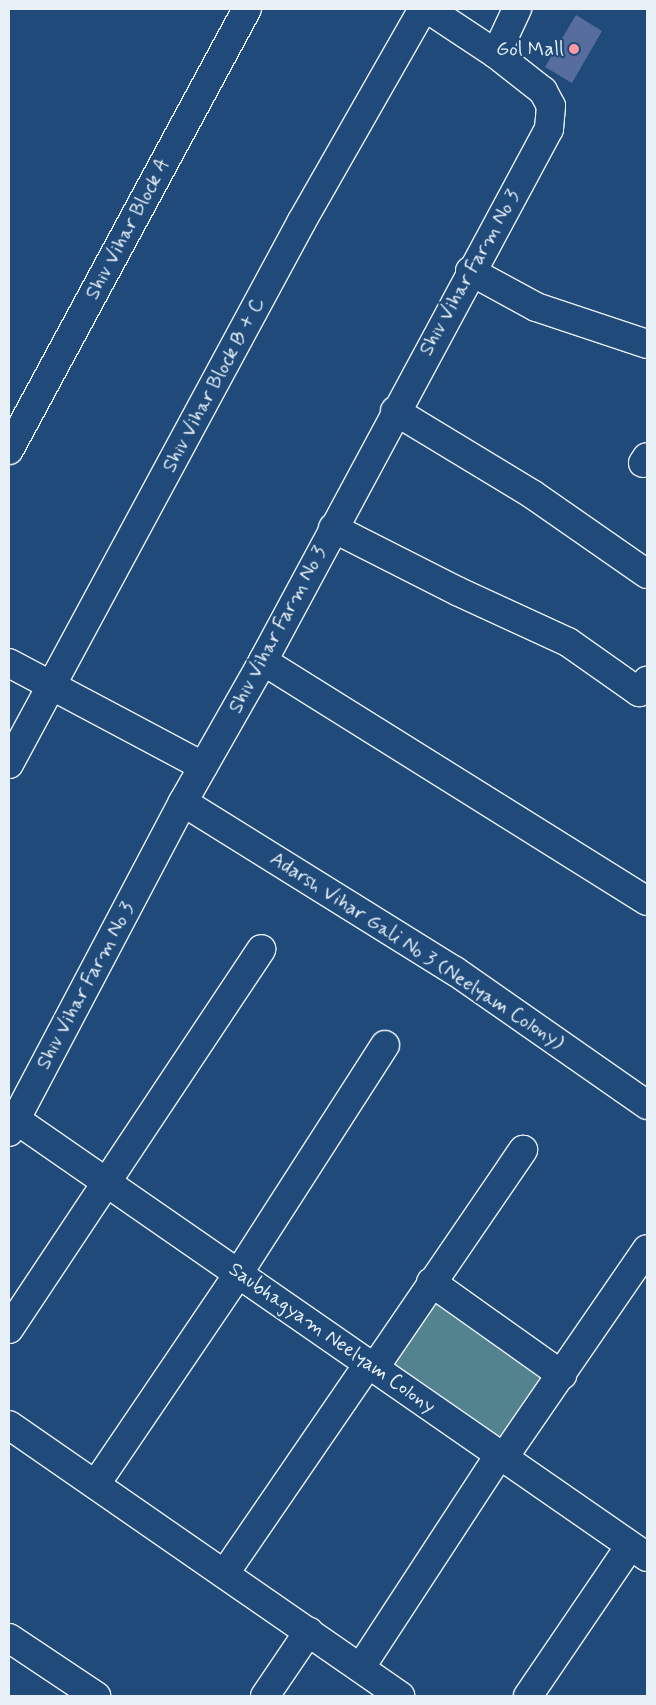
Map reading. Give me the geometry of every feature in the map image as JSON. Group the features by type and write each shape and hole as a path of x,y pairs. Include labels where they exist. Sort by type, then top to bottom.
{"street":[{"name":"Shiv Vihar Block A","path":"9,450 248,9"},
{"name":"Shiv Vihar Block B + C","path":"9,764 302,220 423,9"},
{"path":"428,9 496,54 517,9"},
{"name":"Shiv Vihar Farm No 3","path":"12,1126 203,766 263,662 470,271 549,129 551,106 544,91 496,54"},
{"path":"470,271 536,307 647,344"},
{"path":"395,411 532,494 647,574"},
{"path":"333,528 457,591 568,642 639,692 647,680"},
{"path":"263,662 647,901"},
{"path":"9,663 203,766"},
{"name":"Adarsh Vihar Gali No 3 (Neelyam Colony)","path":"184,802 455,972 647,1105"},
{"path":"9,1329 261,949"},
{"path":"96,1484 238,1274 385,1045"},
{"name":"Saubhagyam Neelyam Colony","path":"12,1126 106,1181 502,1456 640,1546"},
{"path":"225,1573 523,1150"},
{"path":"361,1667 502,1456 562,1375 647,1249"},
{"path":"431,1282 562,1375"},
{"path":"9,1425 361,1667 400,1696"},
{"path":"528,1696 640,1546"},
{"path":"265,1696 309,1632"},
{"path":"9,1638 96,1696"}],"green space":[{"path":"435,1294 547,1374 500,1440 387,1362"}],"building":[{"name":"Gol Mall","path":"576,15 602,31 572,83 545,67"}],"place":[{"name":"Gol Mall","path":"574,49"}]}
